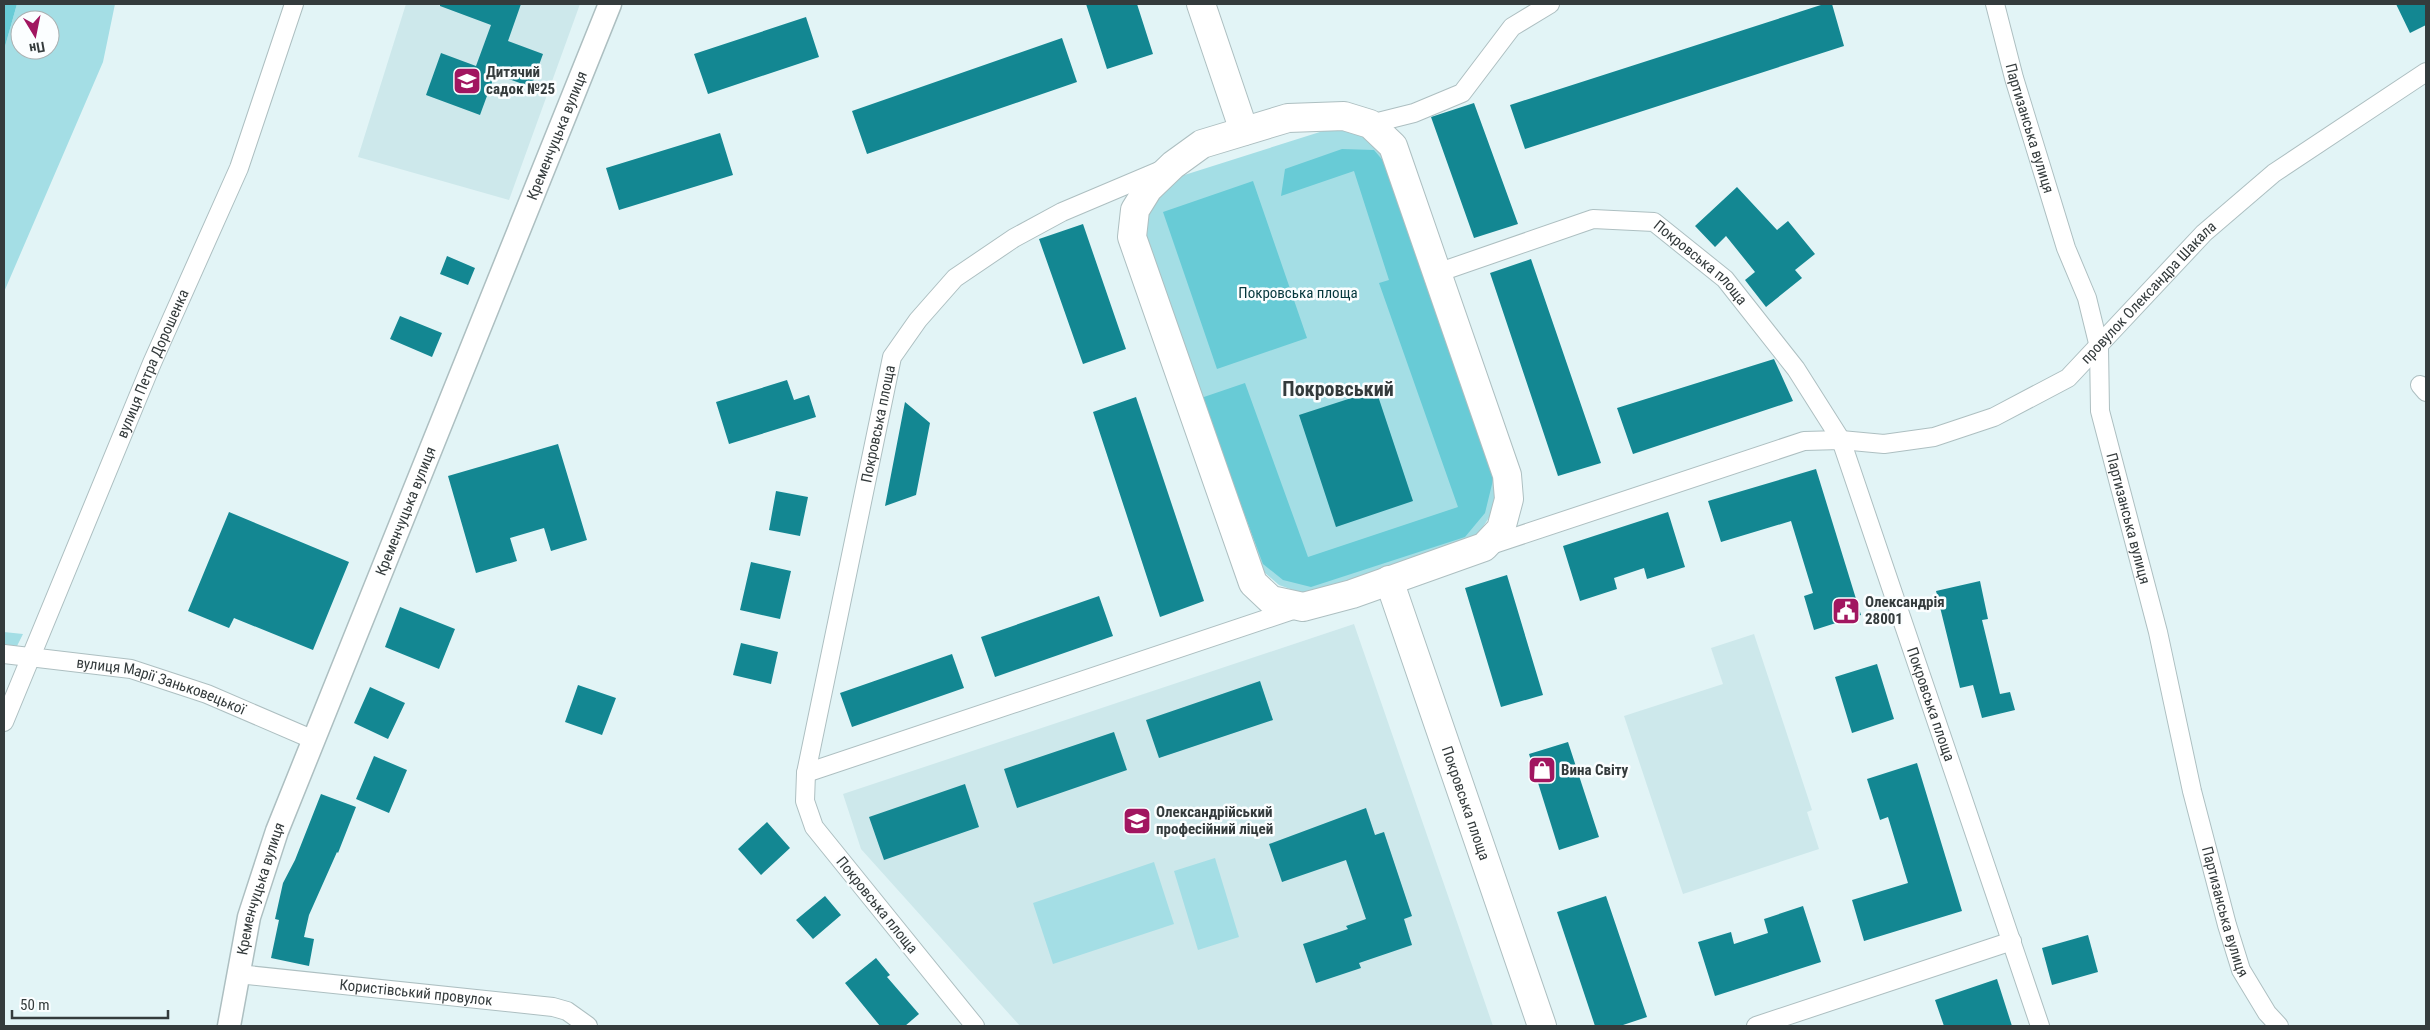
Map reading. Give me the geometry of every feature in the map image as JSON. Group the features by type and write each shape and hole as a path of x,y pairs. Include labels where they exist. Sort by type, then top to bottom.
{"highway":[{"path":"1201,4 1244,131"},
{"name":"Покровська площа","path":"1344,116 1370,124 1393,146 1507,475 1509,499 1501,529 1484,547 1303,607 1271,600 1253,583 1132,237 1135,210 1148,189 1173,165 1202,144 1288,118 1344,116"},
{"name":"Покровська площа","path":"1389,580 1542,1026"}],"street":[{"name":"вулиця Петра Дорошенка","path":"4,722 152,363 239,168 294,4"},
{"name":"Кременчуцька вулиця","path":"229,1026 252,908 277,830 610,4"},
{"path":"1370,124 1414,113 1462,93 1512,27 1550,4"},
{"name":"Партизанська вулиця","path":"1995,4 2014,78 2066,248 2087,298 2099,346 2100,411 2158,632 2192,791 2227,925 2241,970 2267,1013 2279,1026"},
{"name":"провулок Олександра Шакала","path":"1841,440 1884,444 1934,437 1994,416 2068,378 2204,233 2274,173 2426,72"},
{"name":"Покровська площа","path":"975,1026 814,827 805,801 806,773 892,357 918,320 955,278 962,273 1014,238 1062,212 1173,165"},
{"name":"Покровська площа","path":"1437,273 1593,219 1654,222 1724,279 1796,369 1841,440 2040,1026"},
{"name":"Покровська площа","path":"1484,547 1804,441 1841,440"},
{"name":"Покровська площа","path":"806,773 1303,607"},
{"name":"вулиця Марії Заньковецької","path":"4,654 131,669 207,694 314,740"},
{"path":"1756,1026 2012,941"},
{"name":"Користівський провулок","path":"238,974 553,1007 567,1010 588,1026"}],"shaded area":[{"path":"4,4 17,4 15,10 10,10 10,29 4,50"},
{"name":"Дитячий садок №25","path":"406,4 580,4 509,200 358,157"},
{"path":"1342,149 1374,150 1385,163 1494,476 1485,513 1465,537 1311,587 1283,580 1263,564 1201,398 1245,383 1308,557 1458,507 1379,283 1389,280 1354,171 1281,196 1285,169"},
{"path":"1253,181 1307,338 1217,369 1163,212"},
{"name":"Олександрійський професійний ліцей","path":"1354,624 1493,1026 1020,1026 861,849 843,794"},
{"path":"1754,634 1812,810 1807,812 1819,849 1683,894 1624,716 1723,684 1711,648"}],"green space":[{"path":"17,4 115,4 103,62 4,292 4,50 10,29 10,60 60,60 60,10 15,10"},
{"name":"Покровська площа","path":"1342,125 1368,132 1389,157 1497,477 1492,513 1473,542 1310,596 1279,585 1257,566 1141,239 1151,199 1175,178"},
{"path":"4,632 23,634 17,646 4,644"},
{"path":"1215,858 1239,937 1198,950 1174,871"},
{"path":"1154,862 1174,924 1053,964 1033,903"}],"building":[{"path":"440,4 521,4 508,41 543,54 531,87 495,74 480,115 426,95 441,53 476,66 491,25 440,6"},
{"path":"1086,4 1137,4 1153,54 1107,69"},
{"path":"1824,4 1832,4 1844,46 1525,149 1510,105"},
{"path":"2396,4 2426,4 2426,25 2410,33"},
{"path":"806,17 819,57 708,94 694,54"},
{"path":"1062,38 1077,82 867,154 852,111"},
{"path":"1474,103 1518,224 1474,238 1431,117"},
{"path":"720,133 733,175 619,210 606,168"},
{"path":"1737,187 1777,230 1788,221 1815,254 1795,270 1802,278 1766,307 1745,280 1755,272 1726,236 1715,247 1695,226"},
{"path":"1083,224 1126,349 1083,364 1039,239"},
{"path":"447,256 475,268 468,285 440,274"},
{"path":"1531,259 1601,463 1558,476 1490,273"},
{"path":"400,316 442,333 432,357 390,339"},
{"path":"1774,359 1793,401 1633,454 1617,408"},
{"path":"787,380 794,400 809,395 816,417 729,444 716,402"},
{"path":"1376,390 1413,501 1336,527 1299,415"},
{"path":"1136,397 1204,601 1160,617 1093,412"},
{"path":"905,402 930,423 916,495 885,506"},
{"path":"558,444 587,540 551,551 544,528 510,538 517,561 476,573 448,476"},
{"path":"1816,469 1861,615 1814,630 1804,596 1813,593 1791,521 1721,542 1708,501"},
{"path":"776,491 808,497 800,536 769,530"},
{"path":"229,512 349,562 313,650 234,618 229,628 188,611"},
{"path":"1668,512 1685,567 1647,579 1644,568 1614,578 1617,589 1580,601 1563,546"},
{"path":"751,562 791,571 780,619 740,610"},
{"path":"1507,575 1543,695 1501,707 1465,588"},
{"path":"1980,581 1988,619 1982,620 2000,694 2010,692 2015,710 1982,718 1973,685 1960,688 1936,591"},
{"path":"1099,596 1113,636 995,677 981,637"},
{"path":"400,607 455,629 439,669 385,647"},
{"path":"741,643 778,652 771,684 733,675"},
{"path":"952,654 964,688 852,727 840,693"},
{"path":"1877,664 1894,719 1852,733 1835,677"},
{"path":"1260,681 1273,720 1159,758 1146,720"},
{"path":"578,685 616,698 602,735 565,722"},
{"path":"370,687 405,703 388,739 354,723"},
{"path":"1114,732 1127,770 1017,808 1004,769"},
{"path":"1568,742 1599,837 1559,850 1529,754"},
{"path":"374,756 407,770 389,813 356,799"},
{"path":"1917,763 1962,911 1864,941 1852,900 1908,883 1888,817 1880,820 1867,779"},
{"path":"965,784 979,827 884,860 869,817"},
{"path":"321,794 356,807 338,853 309,915 304,937 314,939 309,966 271,958 279,920 275,919 283,883 295,860"},
{"path":"1366,808 1375,835 1384,832 1412,916 1404,919 1412,945 1359,963 1361,968 1316,983 1303,944 1348,929 1346,926 1366,919 1346,860 1282,882 1269,844"},
{"path":"767,822 790,848 761,875 738,849"},
{"path":"825,896 841,915 813,939 796,920"},
{"path":"1606,896 1647,1017 1620,1026 1595,1026 1557,912"},
{"path":"1803,906 1821,962 1715,996 1698,942 1731,932 1734,944 1768,933 1764,919"},
{"path":"2088,935 2098,972 2052,985 2042,948"},
{"path":"876,958 890,975 887,977 919,1014 905,1026 880,1026 845,983"},
{"path":"1997,979 2012,1026 1944,1026 1935,1000"}],"place":[{"name":"Дитячий садок №25","path":"467,81"},
{"name":"Олександрія 28001","path":"1846,611"},
{"name":"Вина Світу","path":"1542,770"},
{"name":"Олександрійський професійний ліцей","path":"1137,821"}],"district":[{"name":"Покровський","path":"1338,389"}]}
